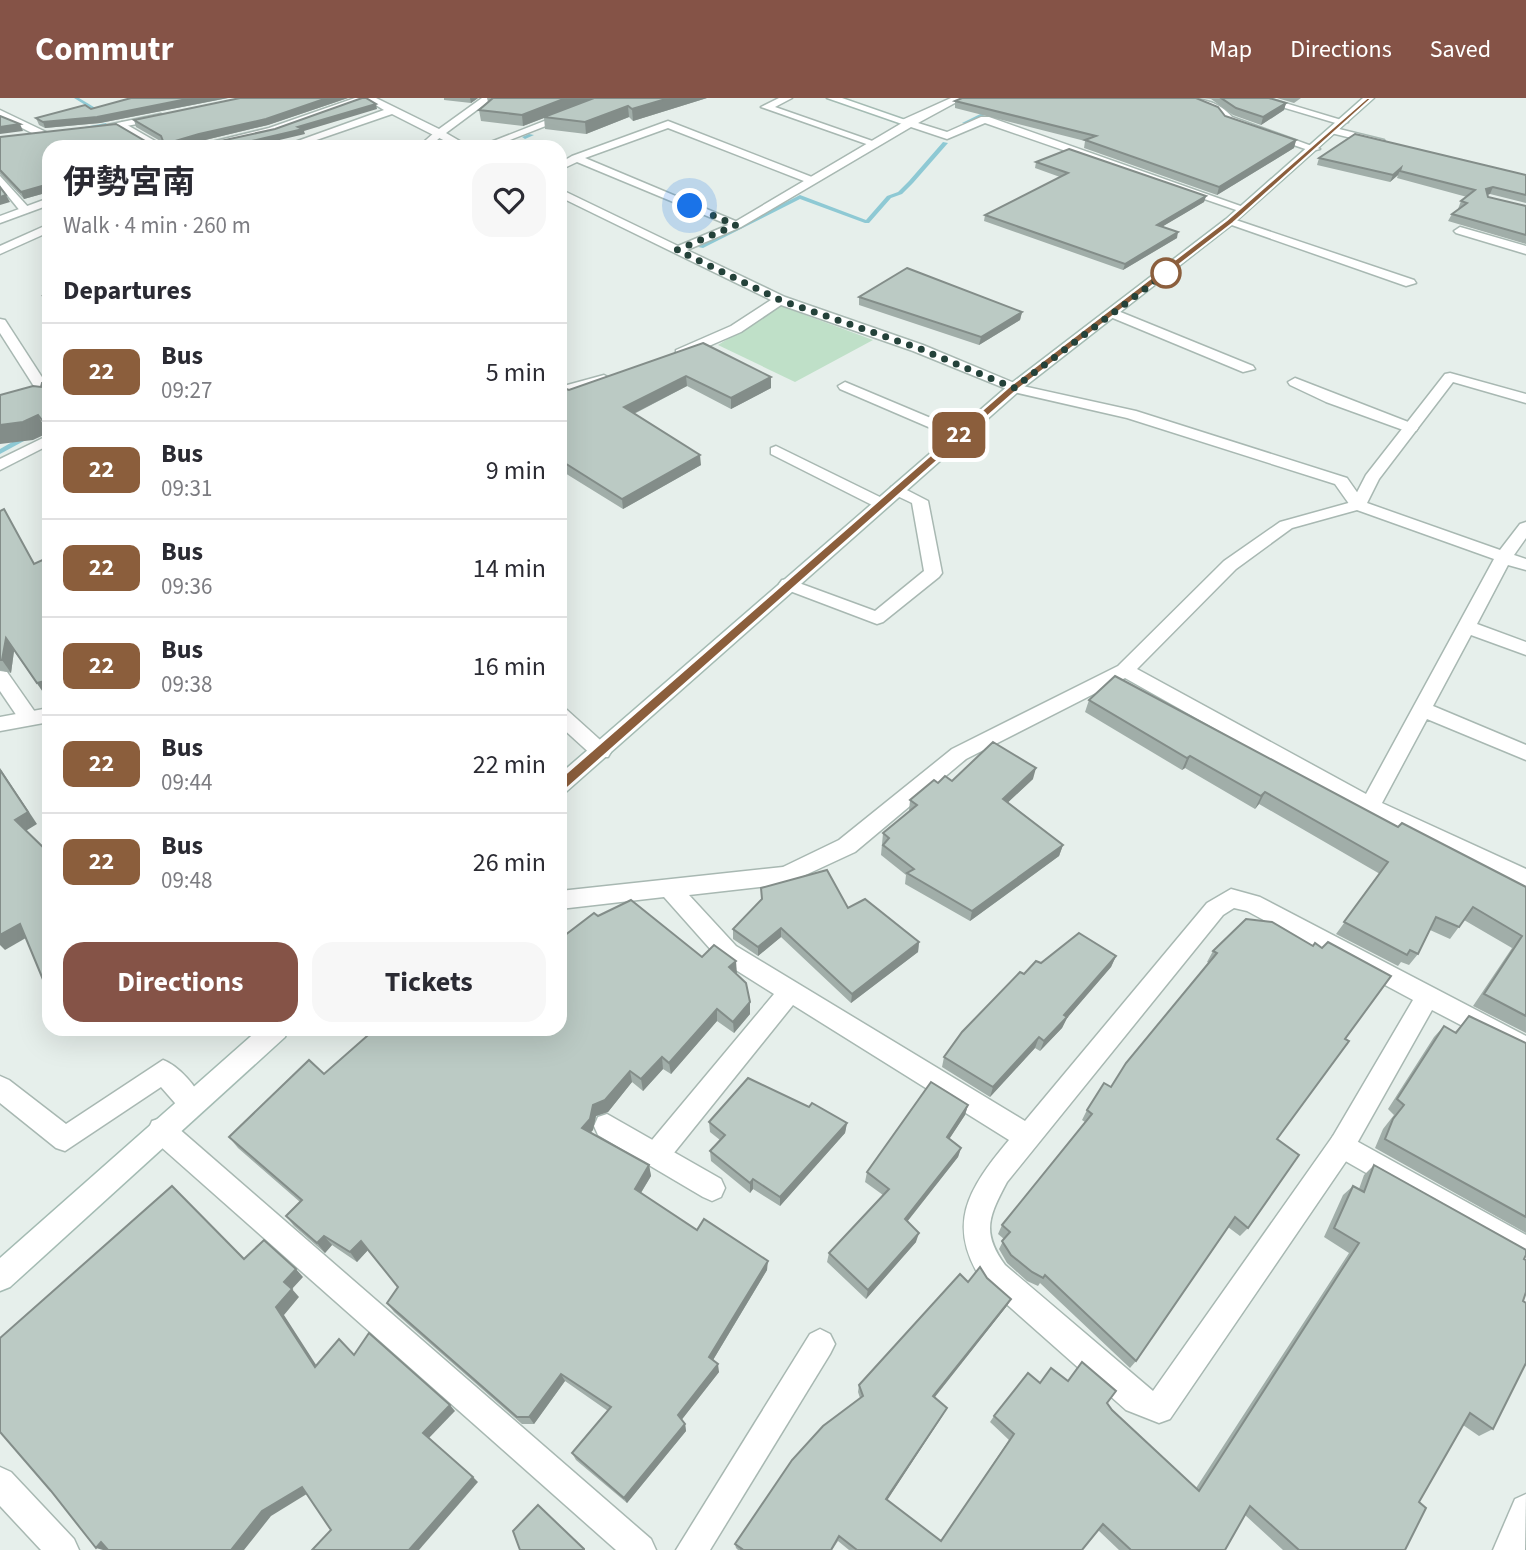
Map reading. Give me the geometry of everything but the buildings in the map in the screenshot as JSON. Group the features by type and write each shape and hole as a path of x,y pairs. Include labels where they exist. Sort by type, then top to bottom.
{"street":[{"path":"227,140 272,130 363,98"},
{"path":"369,98 451,140"},
{"path":"432,140 488,98"},
{"path":"501,140 612,98"},
{"path":"787,98 766,107 876,144"},
{"path":"832,98 947,136 985,119 1243,208"},
{"path":"677,250 736,225 876,144 906,122 959,98"},
{"path":"1188,98 1221,110 1228,119 1315,149"},
{"path":"1258,98 1399,147"},
{"path":"567,780 1014,388 1230,221 1315,149 1369,98"},
{"path":"306,140 393,110"},
{"path":"0,113 46,134 16,138"},
{"path":"86,130 173,115"},
{"path":"567,163 668,124 813,181"},
{"path":"122,125 147,140"},
{"path":"576,158 736,225"},
{"path":"0,178 25,210"},
{"path":"567,196 780,300 918,348 1014,388 1131,414 1341,481 1358,505 1526,565"},
{"path":"0,220 42,204"},
{"path":"1230,221 1410,283"},
{"path":"0,250 42,231"},
{"path":"1460,231 1526,250"},
{"path":"671,356 708,344 780,300"},
{"path":"1113,313 1248,369"},
{"path":"0,323 42,388"},
{"path":"567,389 623,373"},
{"path":"567,899 786,875 847,846 959,754 1125,670 1230,565 1286,525 1358,505 1372,478 1450,377 1526,399"},
{"path":"1295,382 1331,399 1411,428"},
{"path":"845,386 959,435"},
{"path":"0,466 42,443"},
{"path":"776,451 880,503"},
{"path":"788,584 877,618 933,573 920,501 897,490"},
{"path":"1370,806 1504,557 1526,527"},
{"path":"1467,627 1526,649"},
{"path":"1125,670 1370,806 1526,879"},
{"path":"0,677 28,718"},
{"path":"1422,709 1526,752"},
{"path":"0,724 42,716"},
{"path":"567,721 601,752"},
{"path":"668,887 728,953 789,993 1026,1136"},
{"path":"1428,995 1342,1145 1159,1408 1137,1399 995,1275 980,1257 974,1216 998,1173 1215,909 1231,898 1252,903 1428,995 1526,1048"},
{"path":"656,1155 789,993"},
{"path":"0,1277 268,1036"},
{"path":"0,1087 65,1139 163,1071 191,1103"},
{"path":"607,1126 712,1188"},
{"path":"161,1130 640,1550"},
{"path":"1342,1145 1526,1250"},
{"path":"692,1550 820,1344"},
{"path":"0,1483 63,1550"},
{"path":"1508,1550 1526,1510"}],"green space":[{"path":"781,306 873,340 795,382 718,345"}],"waterway":[{"path":"76,98 105,115"},
{"path":"965,123 1017,98"},
{"path":"77,129 106,125"},
{"path":"525,137 531,135"},
{"path":"701,247 800,197 867,222 889,197 900,193 911,182 945,143"},
{"path":"0,452 31,435"}],"bus line":[{"name":"22","path":"567,780 1014,388 1146,289 1230,221 1315,149 1369,98"}],"route":[{"path":"690,206 736,225 677,250 780,300 918,348 1014,388 1166,273"}]}
